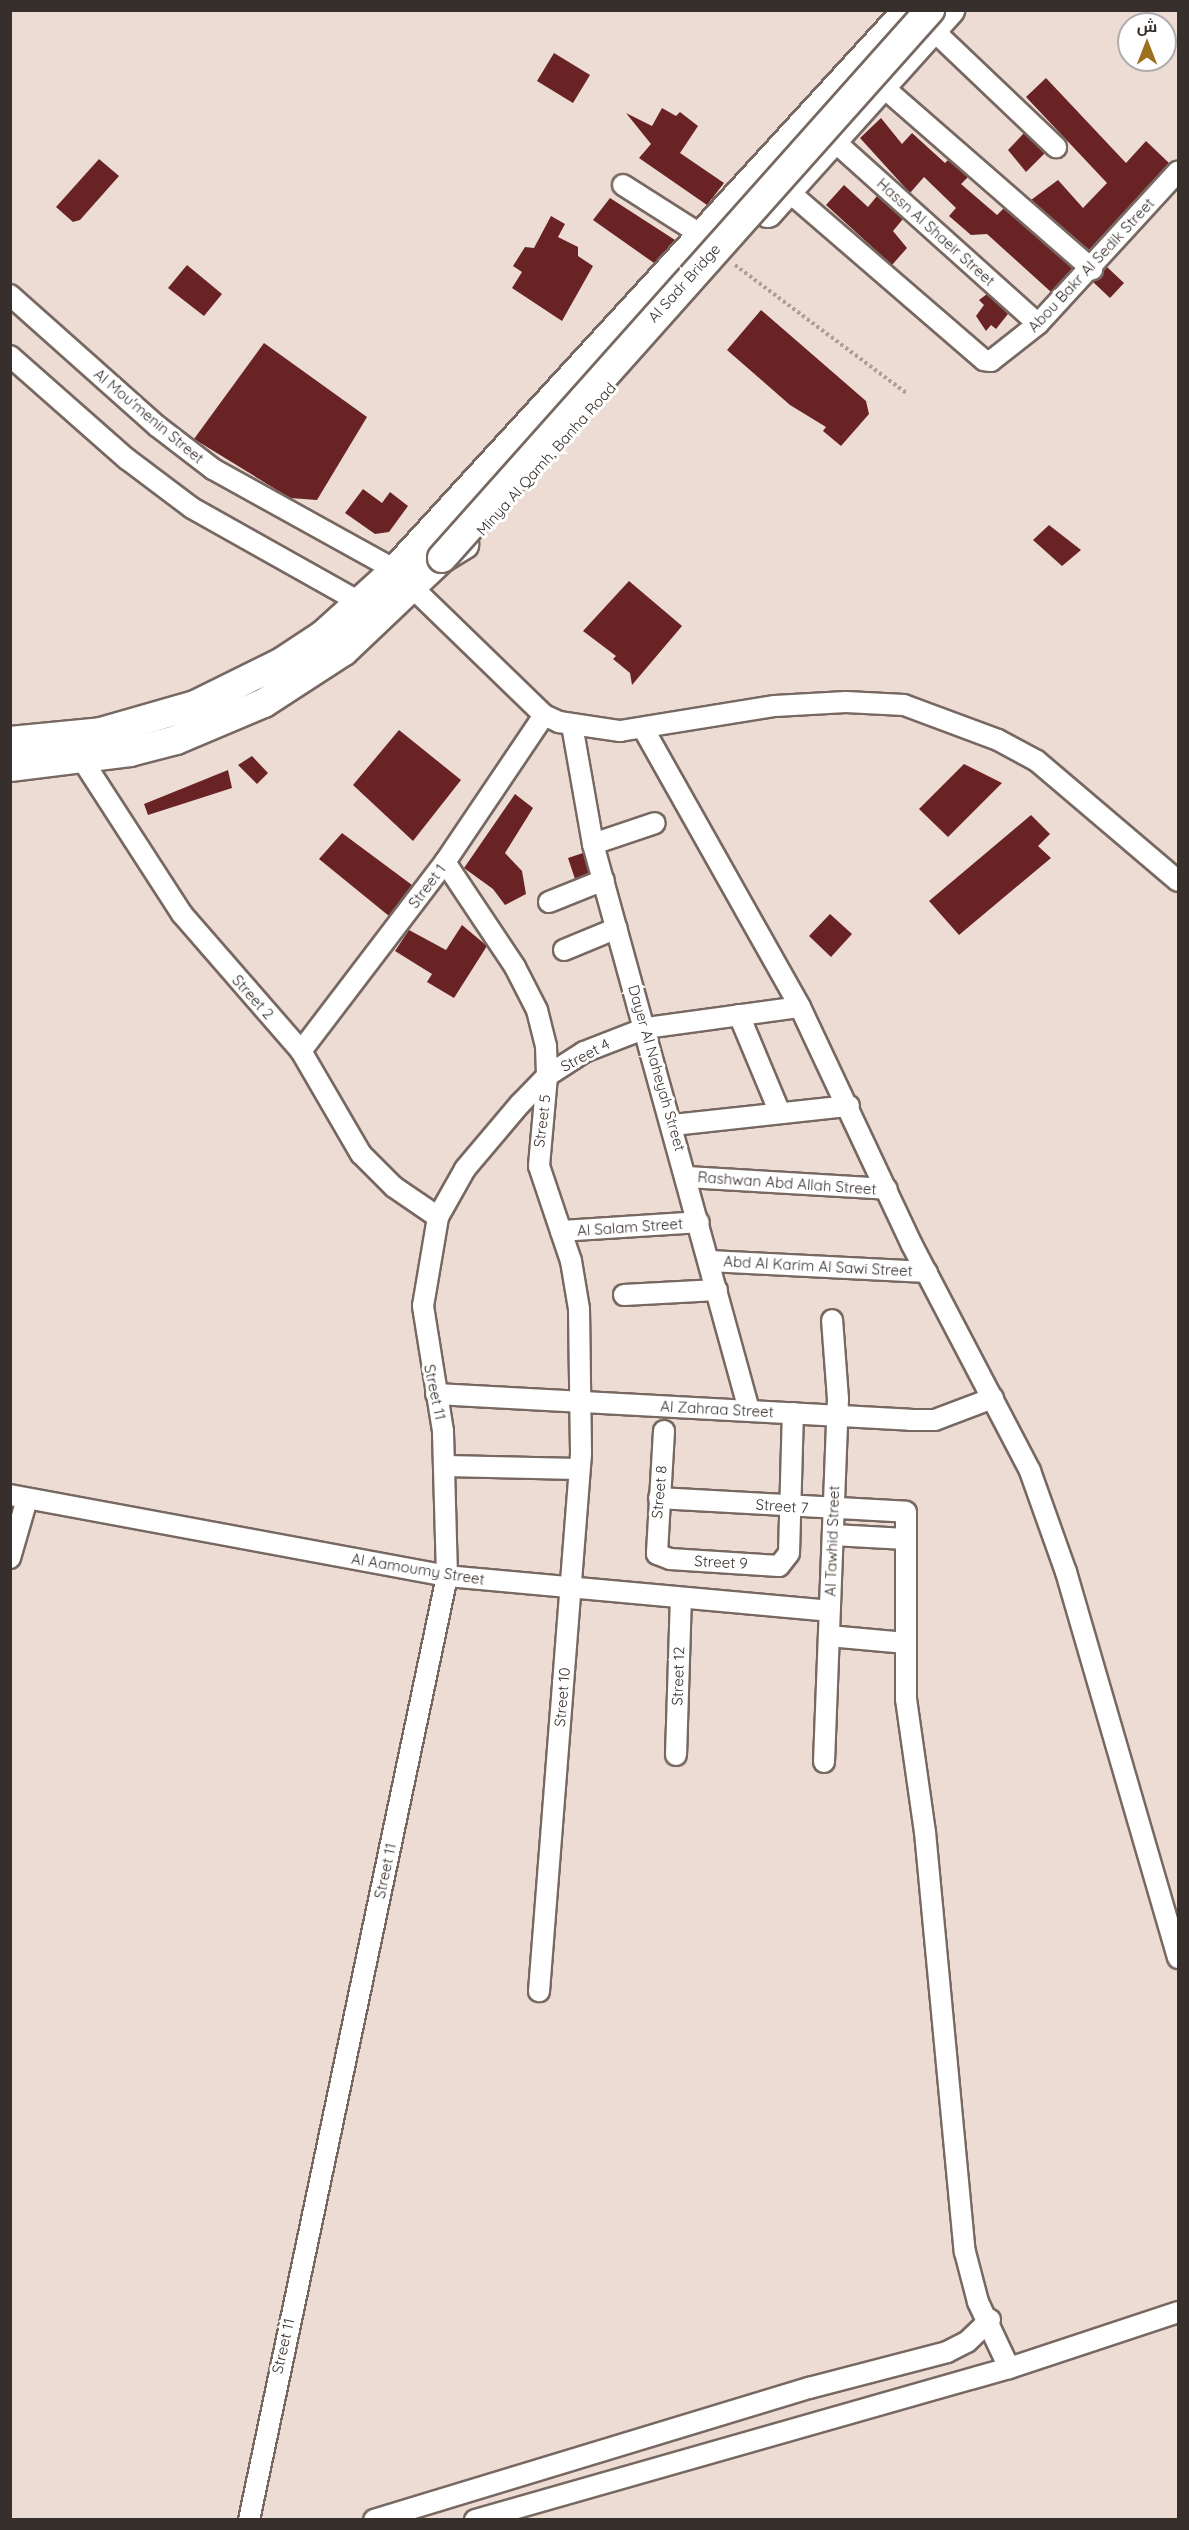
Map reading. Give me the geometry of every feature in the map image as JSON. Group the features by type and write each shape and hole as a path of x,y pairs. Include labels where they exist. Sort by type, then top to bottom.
{"highway":[{"name":"Minya Al Qamh, Banha Road","path":"10,767 82,761 176,740 264,703 344,651 544,411 908,10"},
{"name":"Minya Al Qamh, Banha Road","path":"10,741 101,732 195,705 282,662 361,603 442,558 487,528 882,86 933,15"},
{"name":"Al Sadr Bridge","path":"544,411 580,386 933,15"},
{"name":"Al Sadr Bridge","path":"442,558 933,15"},
{"path":"810,118 834,140"}],"street":[{"path":"933,15 1056,147"},
{"path":"882,86 1092,269"},
{"name":"Hassn Al Shaeir Street","path":"834,140 1038,324"},
{"name":"Abou Bakr Al Sedik Street","path":"788,191 984,360 1001,357 1038,324 1092,269 1179,171"},
{"path":"623,185 703,236"},
{"name":"Al Mou'menin Street","path":"10,295 157,426 213,469 404,579 544,715"},
{"path":"10,356 127,459 192,508 361,603"},
{"path":"544,715 572,725 607,732 775,706 846,702 904,705 998,740 1037,761 1177,878"},
{"name":"Street 1","path":"301,1051 445,862 544,715"},
{"name":"Dayer Al Naheyah Street","path":"572,725 593,844 673,1125 749,1410"},
{"path":"643,728 772,964 800,1007 927,1272 1029,1472 1054,1537 1179,1958"},
{"name":"Street 2","path":"82,761 182,914 301,1051 361,1154 394,1187 438,1217"},
{"path":"593,844 655,823"},
{"name":"Street 5","path":"445,862 515,967 537,1010 546,1046 547,1076 539,1166 576,1285 581,1402"},
{"path":"549,902 604,880"},
{"path":"564,950 617,927"},
{"name":"Street 4","path":"438,1217 465,1169 547,1076 584,1052 646,1028 800,1007"},
{"path":"739,1015 780,1113"},
{"path":"673,1125 849,1106"},
{"name":"Rashwan Abd Allah Street","path":"687,1177 887,1189"},
{"name":"Street 11","path":"249,2520 447,1576 445,1466 423,1306 438,1217"},
{"name":"Al Salam Street","path":"561,1231 699,1222"},
{"name":"Abd Al Karim Al Sawi Street","path":"709,1260 927,1272"},
{"path":"624,1295 717,1290"},
{"name":"Al Tawhid Street","path":"824,1762 837,1416 832,1320"},
{"name":"Al Zahraa Street","path":"436,1394 936,1420 993,1398"},
{"name":"Street 10","path":"539,1991 571,1588 581,1402"},
{"path":"791,1507 792,1413"},
{"name":"Street 8","path":"657,1554 664,1431"},
{"path":"445,1466 579,1469"},
{"path":"10,1558 19,1497"},
{"name":"Al Aamoumy Street","path":"19,1497 447,1576 829,1611"},
{"name":"Street 7","path":"659,1498 834,1510 906,1512 906,1539"},
{"name":"Street 9","path":"657,1554 670,1560 785,1563 791,1507"},
{"path":"834,1535 906,1539 906,1699 925,1832 965,2252 978,2302 993,2325 1007,2362"},
{"name":"Street 12","path":"676,1755 681,1598"},
{"path":"829,1636 906,1643"},
{"path":"475,2520 1179,2312"},
{"path":"374,2520 809,2388 947,2352 993,2325"}],"path":[{"path":"727,259 906,393"}],"building":[{"path":"554,53 590,75 573,103 537,81"},
{"path":"1046,78 1126,163 1146,141 1169,163 1089,250 1031,200 1058,180 1083,208 1107,183 1026,97"},
{"path":"662,108 676,116 680,112 698,126 680,153 724,183 707,205 639,158 651,144 626,113 652,126"},
{"path":"881,118 902,144 912,133 945,163 948,160 968,177 961,184 997,215 1004,208 1073,268 1051,292 987,234 971,235 949,216 956,208 924,177 910,193 860,138"},
{"path":"1024,133 1045,153 1026,172 1008,150"},
{"path":"99,159 119,176 80,220 73,222 56,207"},
{"path":"844,185 868,207 877,196 903,219 893,231 907,248 892,265 826,205"},
{"path":"610,198 675,240 654,263 593,220"},
{"path":"551,216 565,224 558,237 578,247 578,256 593,266 562,321 512,288 522,272 513,266 525,247 534,248"},
{"path":"187,265 222,294 204,316 168,288"},
{"path":"1107,267 1124,283 1110,298 1093,282"},
{"path":"987,294 1008,314 996,329 991,325 986,331 976,316 984,305 979,300"},
{"path":"761,310 866,401 869,414 841,446 823,431 826,427 790,405 727,350"},
{"path":"264,343 367,417 317,500 290,498 194,439"},
{"path":"363,489 382,503 390,492 408,506 389,532 375,534 345,513"},
{"path":"1049,525 1081,550 1062,566 1033,540"},
{"path":"629,581 682,626 632,685 630,673 613,659 616,656 583,631"},
{"path":"399,730 461,780 413,841 353,785"},
{"path":"252,756 268,773 257,784 238,765"},
{"path":"964,764 1002,783 948,837 919,809"},
{"path":"228,770 232,788 148,815 144,804"},
{"path":"515,794 533,808 505,853 522,871 526,894 505,905 493,889 464,868"},
{"path":"1031,815 1050,834 1038,846 1051,858 959,935 929,901"},
{"path":"342,833 412,885 389,916 319,859"},
{"path":"583,853 589,873 575,879 568,858"},
{"path":"830,914 852,934 831,957 809,936"},
{"path":"462,925 487,946 454,998 427,982 432,974 395,951 409,930 446,950"}]}
